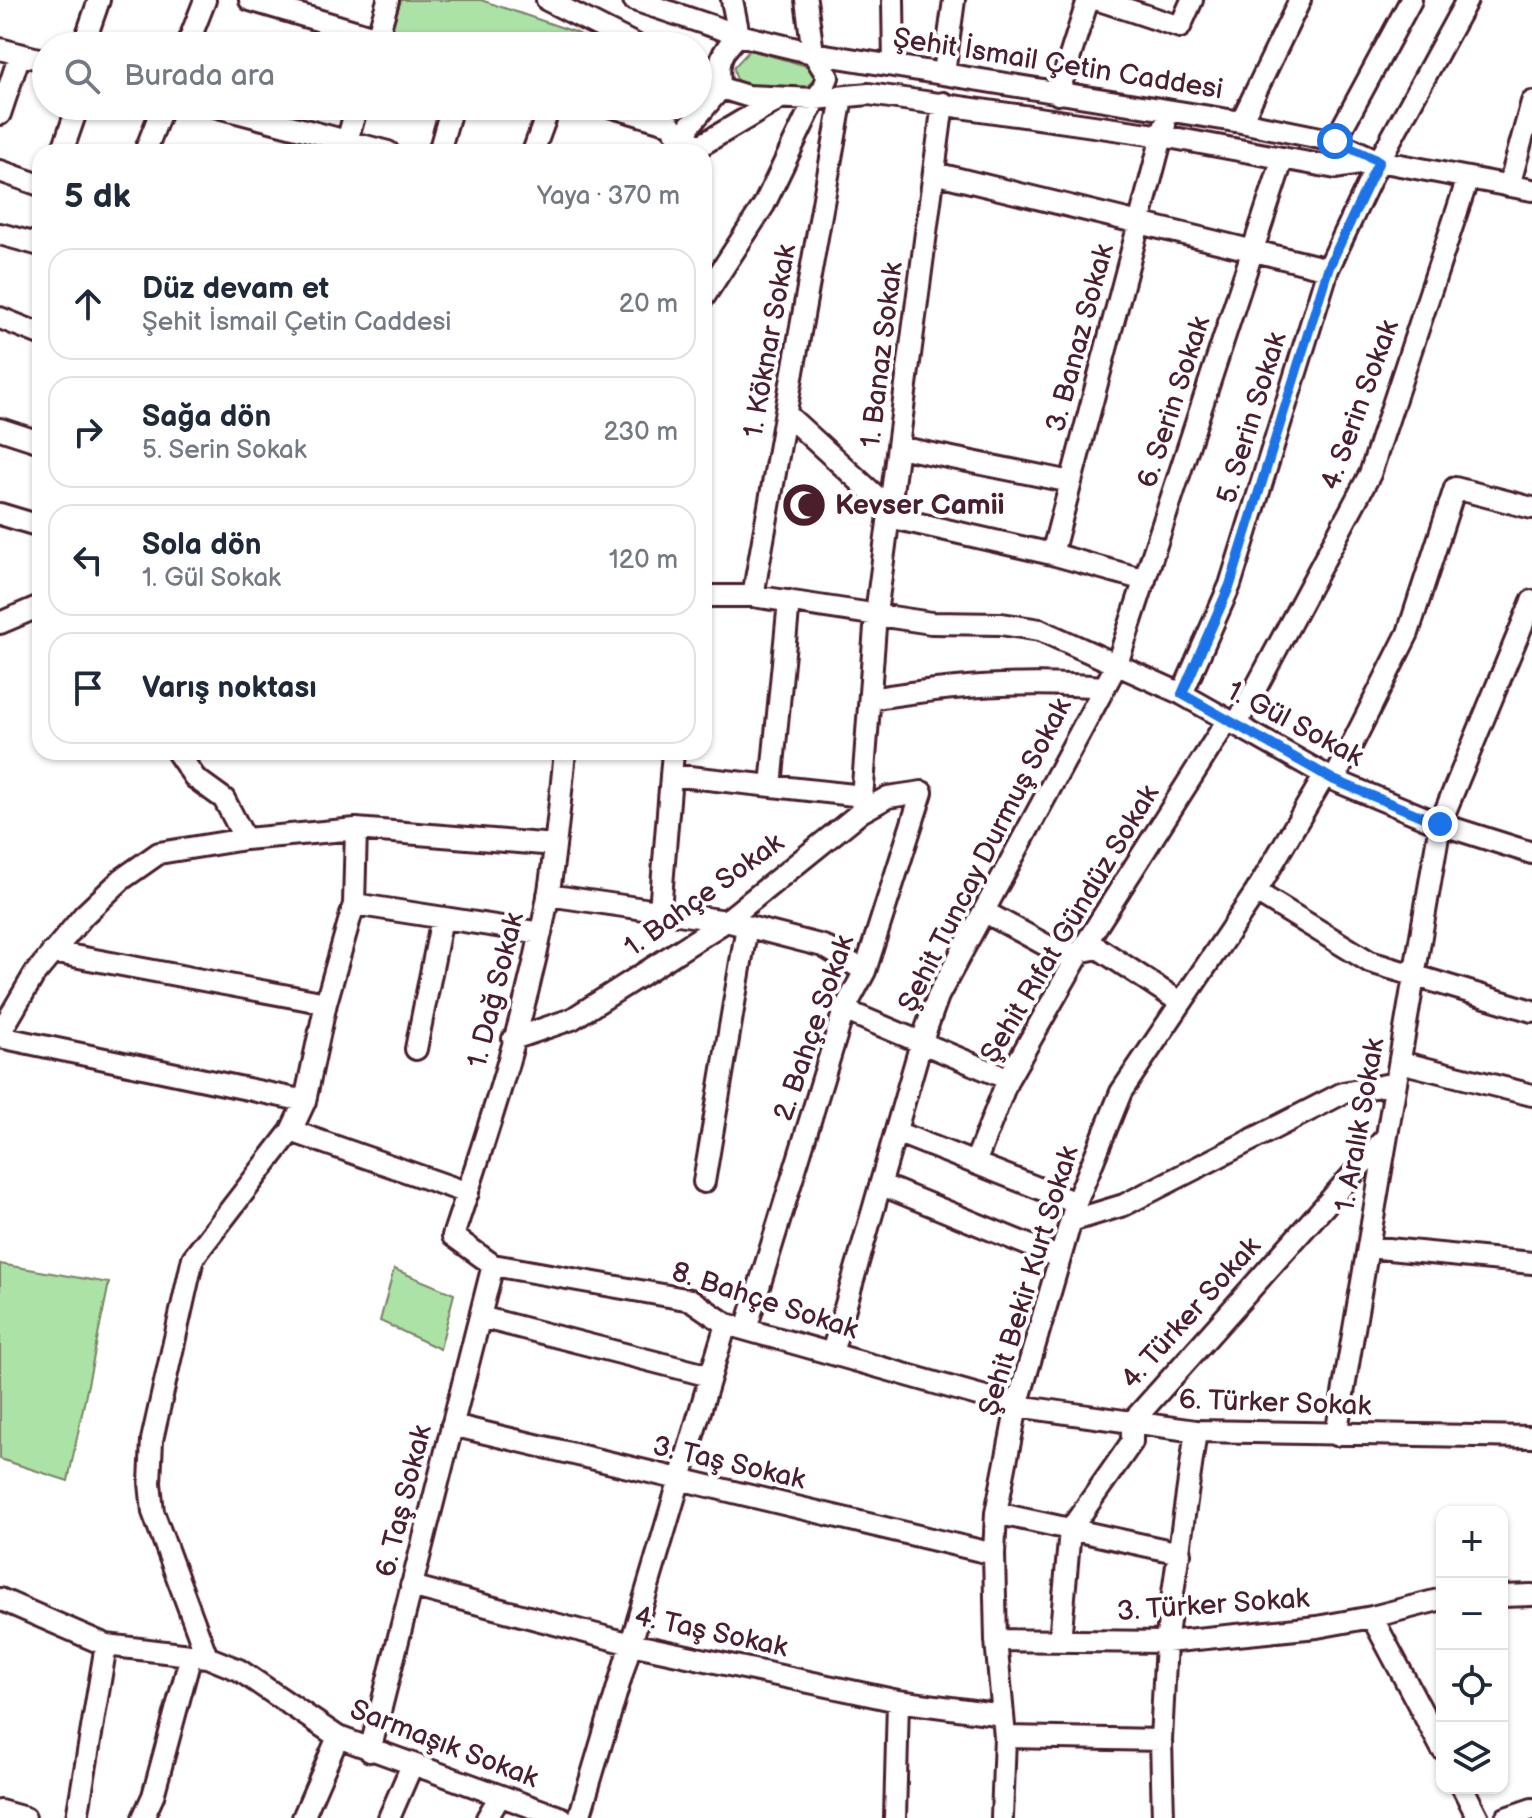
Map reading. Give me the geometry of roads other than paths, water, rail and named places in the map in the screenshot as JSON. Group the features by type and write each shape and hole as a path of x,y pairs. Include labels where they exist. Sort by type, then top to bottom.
{"street":[{"path":"88,32 99,0"},
{"path":"192,32 205,0"},
{"path":"250,0 346,32"},
{"path":"379,32 388,0"},
{"path":"547,0 610,32"},
{"name":"Şehit İsmail Çetin Caddesi","path":"634,0 672,6 739,35 813,53 1241,122 1335,141 1379,161 1532,190"},
{"path":"712,99 721,88 717,73 720,58 727,45 739,35 732,0"},
{"path":"712,285 764,205 828,77 813,53 806,0"},
{"path":"893,0 894,66"},
{"path":"944,73 954,0"},
{"path":"1058,94 1088,0"},
{"path":"1099,0 1180,27 1192,0"},
{"path":"1241,122 1300,0"},
{"path":"1335,141 1411,0"},
{"name":"5. Serin Sokak","path":"1182,694 1230,585 1328,269 1379,161 1467,0"},
{"path":"0,114 10,52 32,58"},
{"name":"Şehit İsmail Çetin Caddesi","path":"712,84 747,96 779,99 869,94 943,103 1163,136 1336,168 1379,161"},
{"name":"1. Köknar Sokak","path":"753,596 842,97"},
{"path":"703,144 779,99"},
{"path":"1509,186 1532,102"},
{"name":"1. Banaz Sokak","path":"862,804 876,614 943,103"},
{"name":"3. Banaz Sokak","path":"1052,554 1163,136 1166,110"},
{"path":"65,144 73,120"},
{"path":"148,144 158,120"},
{"path":"267,120 358,144"},
{"path":"347,141 353,120"},
{"path":"441,144 448,120"},
{"path":"536,144 545,120"},
{"path":"656,120 670,124 675,144"},
{"path":"678,144 694,120"},
{"name":"6. Serin Sokak","path":"1117,664 1283,158"},
{"path":"0,171 32,182"},
{"path":"934,173 1328,269"},
{"name":"4. Serin Sokak","path":"1231,723 1370,474 1468,178"},
{"path":"0,234 32,243"},
{"path":"0,318 32,331"},
{"path":"786,414 902,520 1052,554 1145,580"},
{"path":"0,429 32,438"},
{"path":"898,447 1071,482"},
{"name":"Şehit Bekir Kurt Sokak","path":"1002,1818 1005,1737 996,1640 996,1513 1017,1406 1073,1212 1121,1092 1330,777 1408,633 1455,488 1532,508"},
{"path":"0,514 32,524"},
{"name":"1. Gül Sokak","path":"712,596 753,596 931,623 1001,624 1040,630 1182,694 1330,777 1440,824 1532,853"},
{"path":"771,786 789,601"},
{"name":"1. Aralık Sokak","path":"1336,1435 1440,824 1532,601"},
{"path":"0,623 32,609"},
{"name":"Şehit Tuncay Durmuş Sokak","path":"832,1353 921,1043 938,996 1117,664"},
{"path":"870,699 928,689 998,683 1051,682 1103,687"},
{"name":"Şehit Rıfat Gündüz Sokak","path":"975,1163 1008,1079 1081,951 1231,723"},
{"path":"183,760 195,778 224,799 245,839"},
{"name":"1. Dağ Sokak","path":"453,1236 491,1124 541,933 564,760"},
{"path":"660,910 672,760"},
{"path":"671,775 771,786 862,804"},
{"name":"1. Bahçe Sokak","path":"513,1039 572,1019 726,921 862,804 922,792"},
{"name":"2. Bahçe Sokak","path":"746,1329 844,1010 865,971 922,792"},
{"path":"143,1818 199,1656 153,1512 150,1483 152,1440 193,1258 291,1131 305,1101 326,1003 354,904 356,829"},
{"path":"305,1101 0,1035 18,999 84,915 122,879 159,853 245,839 356,829 555,845"},
{"path":"1256,892 1370,962 1532,1011"},
{"path":"548,895 660,910 747,926 823,946 865,971"},
{"path":"354,904 541,933"},
{"path":"985,912 1064,955 1098,948 1180,1002"},
{"path":"416,1049 442,918"},
{"path":"704,1182 747,926"},
{"path":"52,952 326,1003"},
{"path":"844,1010 1008,1079"},
{"path":"1400,1062 1532,1095"},
{"path":"896,1132 975,1163 1073,1212 1124,1205 1343,1093 1396,1083"},
{"path":"291,1131 468,1193"},
{"name":"4. Türker Sokak","path":"1070,1530 1132,1442 1132,1422 1387,1136"},
{"path":"882,1185 1060,1258"},
{"name":"8. Bahçe Sokak","path":"453,1236 493,1265 691,1300 726,1324 1017,1406"},
{"path":"1368,1247 1532,1263"},
{"name":"6. Taş Sokak","path":"370,1751 493,1265"},
{"path":"480,1317 710,1376"},
{"path":"579,1818 726,1324"},
{"name":"6. Türker Sokak","path":"1017,1406 1196,1431 1532,1437"},
{"name":"3. Taş Sokak","path":"452,1425 994,1554"},
{"path":"1163,1818 1161,1740 1166,1642 1196,1431"},
{"path":"996,1513 1180,1553"},
{"path":"1060,1641 1070,1530"},
{"name":"4. Taş Sokak","path":"411,1586 631,1644 898,1701 1003,1715"},
{"path":"1508,1596 1532,1595"},
{"name":"Sarmaşık Sokak","path":"0,1599 106,1645 199,1656 239,1670 338,1737 500,1796 529,1813 562,1818"},
{"name":"3. Türker Sokak","path":"996,1640 1166,1642 1317,1627 1436,1600"},
{"path":"1372,1617 1436,1738"},
{"path":"77,1818 106,1645"},
{"path":"895,1818 898,1701"},
{"path":"303,1818 338,1737"},
{"path":"1005,1737 1161,1740"},
{"path":"389,1818 412,1765"},
{"path":"1466,1794 1478,1818"},
{"path":"487,1818 500,1796"},
{"path":"1506,1818 1532,1809"},
{"path":"0,1811 25,1818"}],"place":[{"name":"Kevser Camii","path":"804,505"}]}
